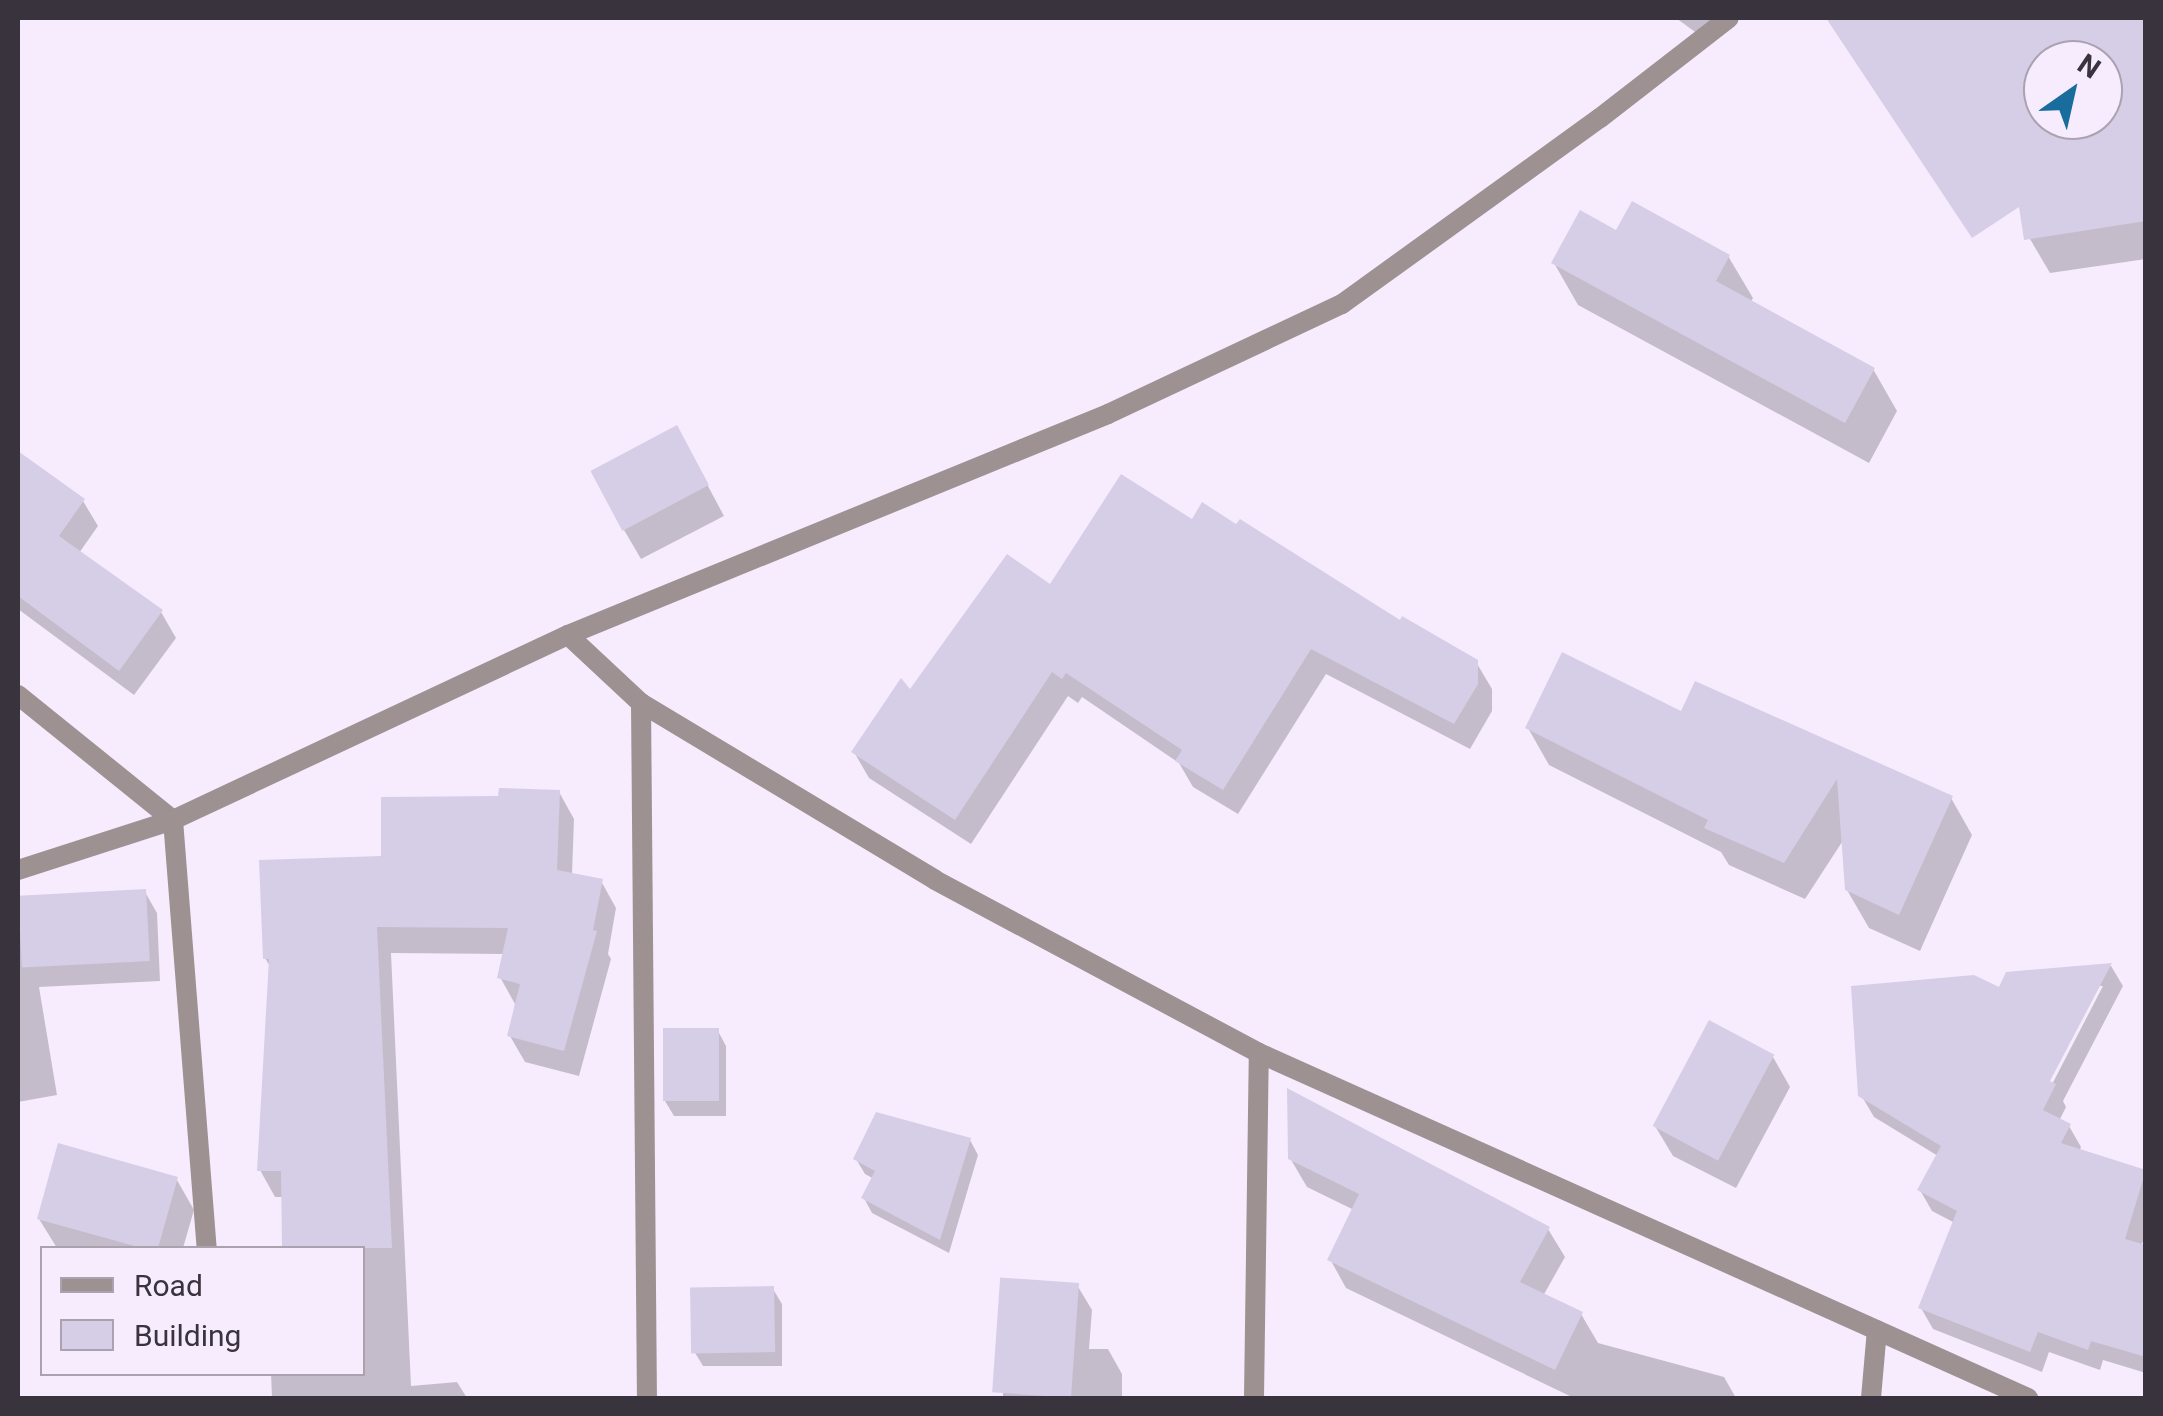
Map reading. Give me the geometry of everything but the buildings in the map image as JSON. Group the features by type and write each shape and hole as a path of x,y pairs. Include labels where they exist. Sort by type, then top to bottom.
{"street":[{"path":"18,870 173,820 568,635 1108,414 1342,304 1600,118 1729,18"},
{"path":"568,635 640,703 935,880 1260,1053 2028,1398"},
{"path":"18,694 173,820 207,1246"},
{"path":"640,703 647,1398"},
{"path":"1254,1398 1260,1053"},
{"path":"1871,1398 1876,1330"}]}
